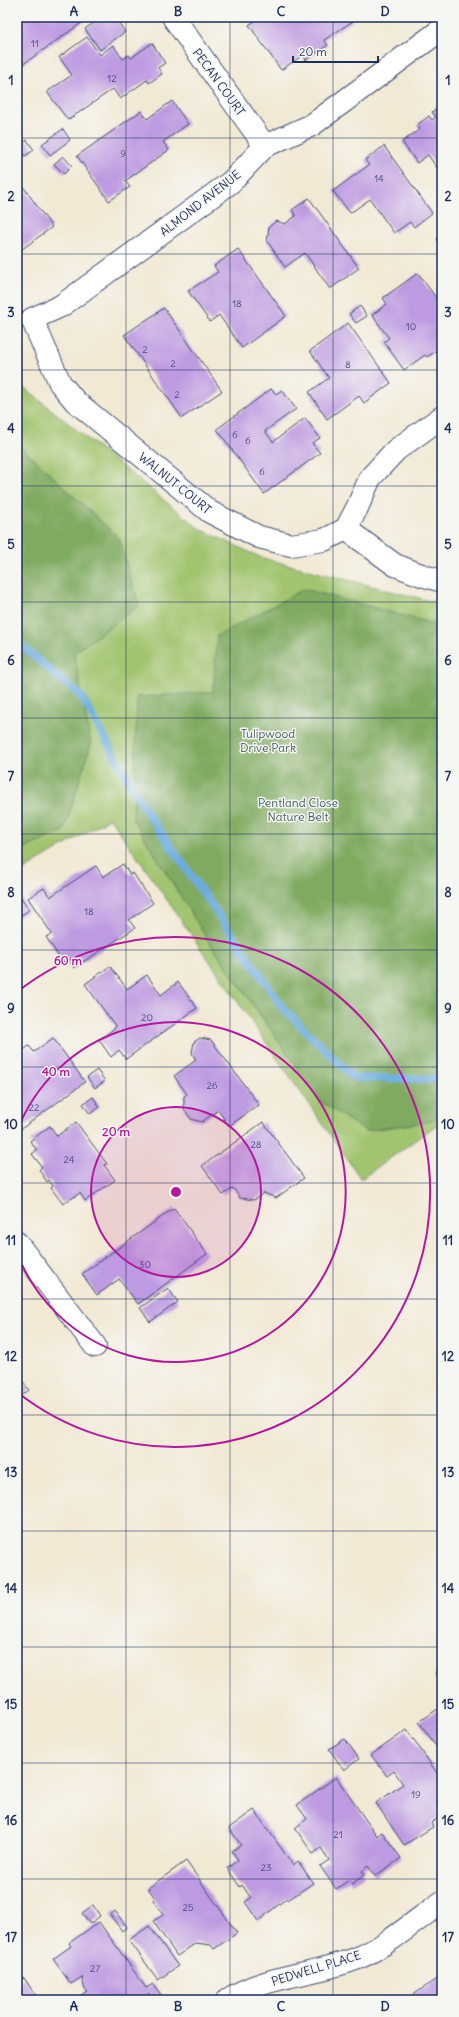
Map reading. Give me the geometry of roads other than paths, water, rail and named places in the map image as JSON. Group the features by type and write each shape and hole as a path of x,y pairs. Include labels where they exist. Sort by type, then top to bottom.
{"street":[{"name":"PECAN COURT","path":"173,17 265,146"},
{"name":"ALMOND AVENUE","path":"24,317 61,306 231,182 265,146 312,125 442,29"},
{"name":"WALNUT COURT","path":"24,317 60,383 75,401 210,512 259,537 291,544 324,540 346,528"},
{"path":"442,417 396,450 370,478 357,508 346,528 395,565 424,576 442,580"},
{"path":"17,1243 95,1346"},
{"name":"PEDWELL PLACE","path":"227,2000 253,1987 358,1958 395,1935 442,1902"}],"waterway":[{"path":"17,642 81,696 146,811 284,1009 354,1078 439,1079 442,1076"}],"park label":[{"name":"Tulipwood Drive Park","path":"268,740"},
{"name":"Pentland Close Nature Belt","path":"298,809"}]}
